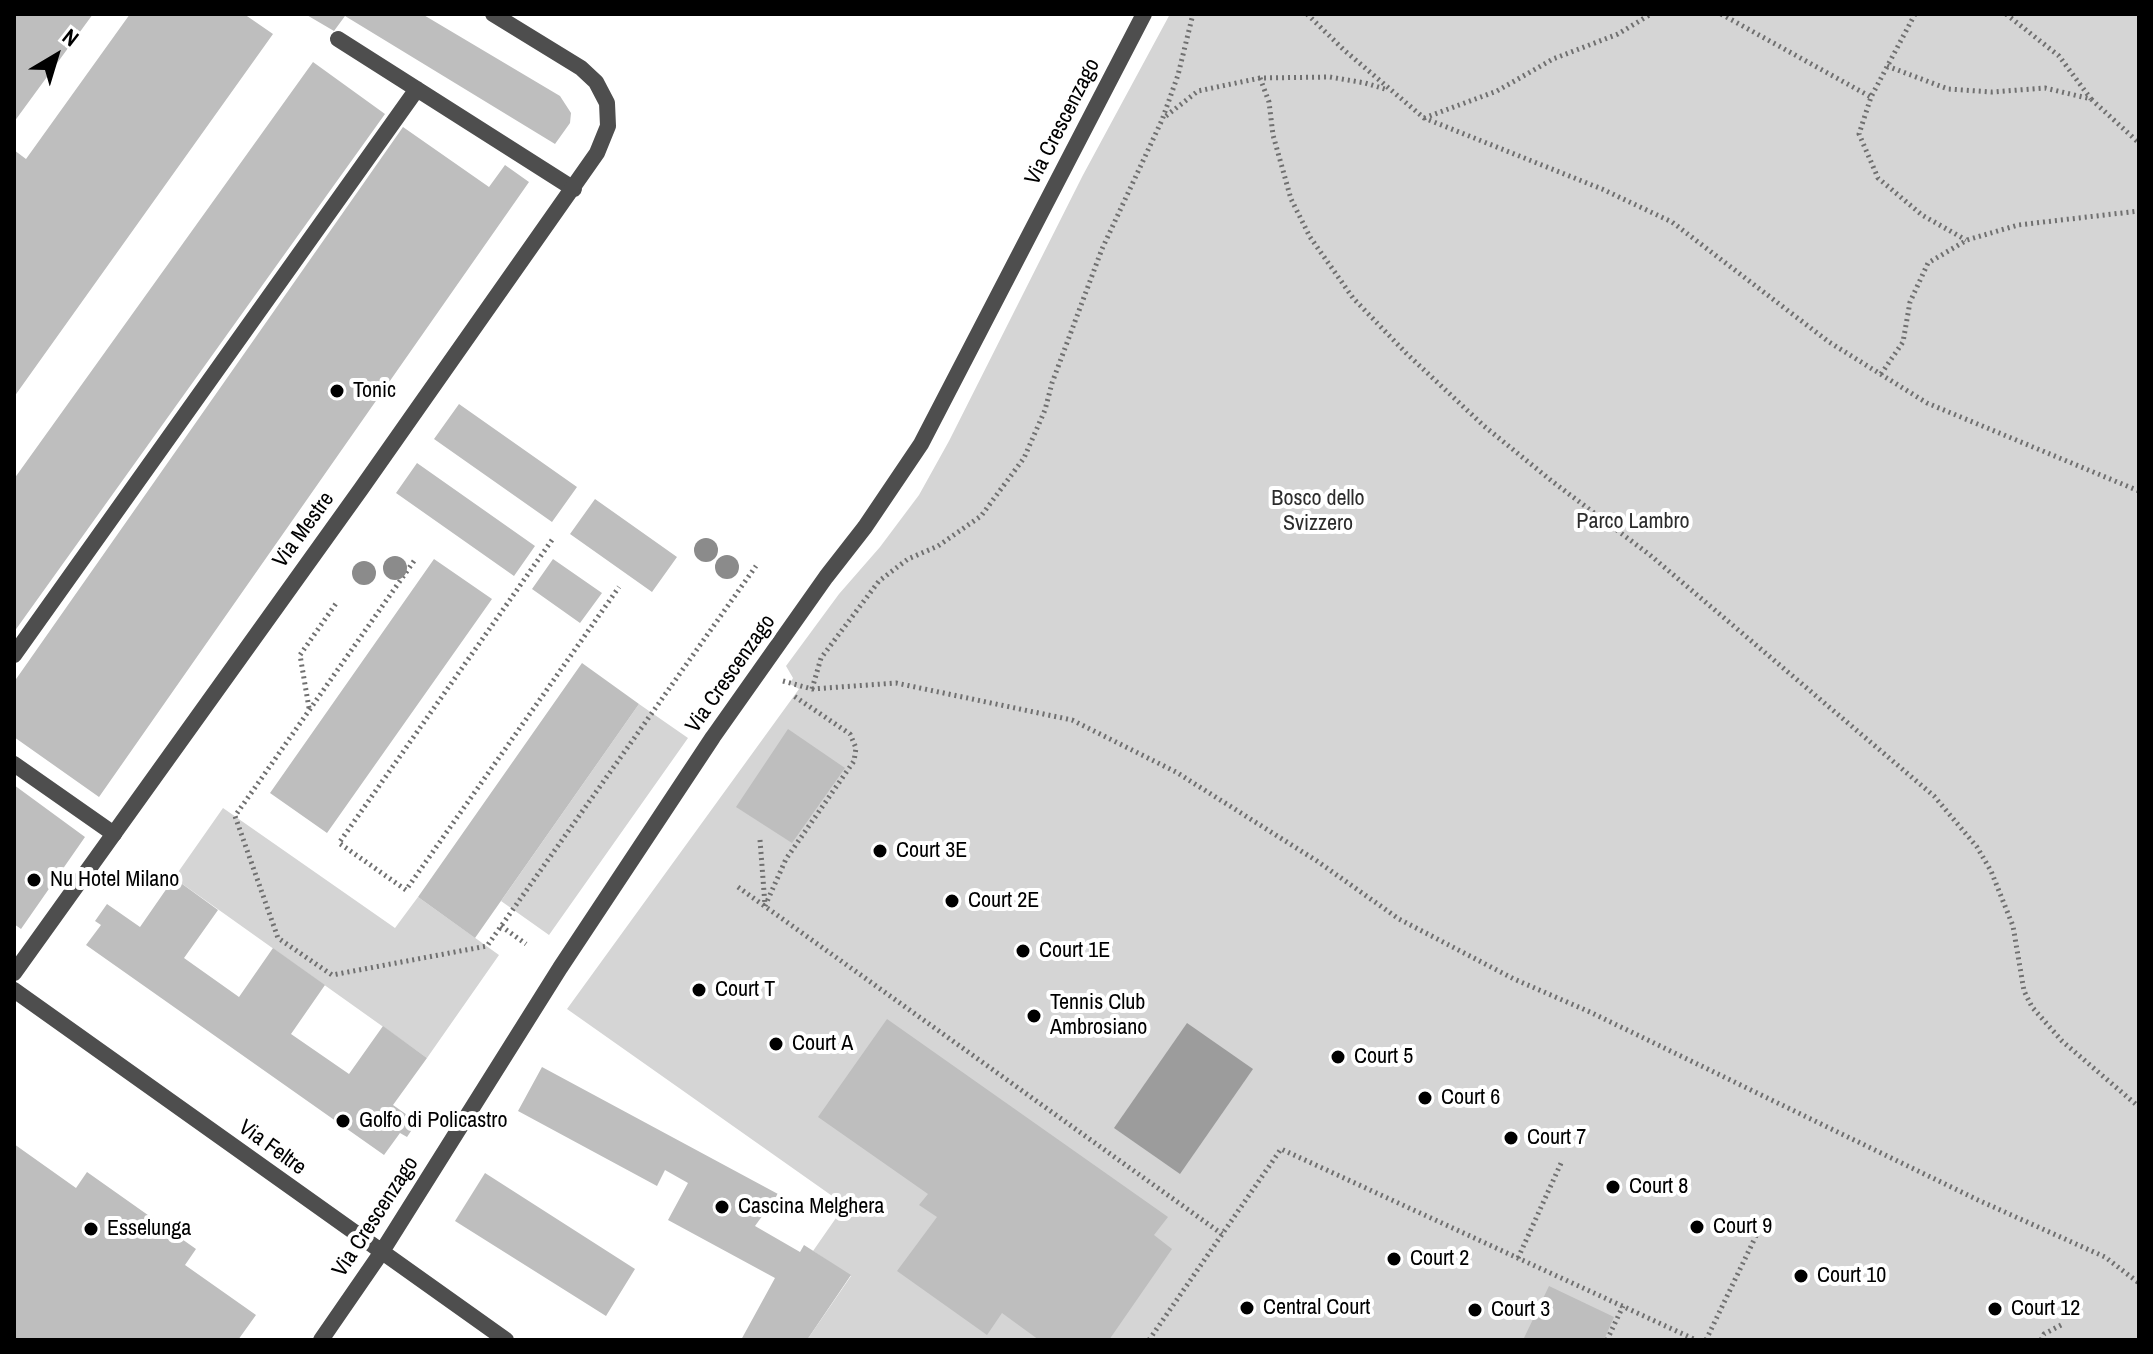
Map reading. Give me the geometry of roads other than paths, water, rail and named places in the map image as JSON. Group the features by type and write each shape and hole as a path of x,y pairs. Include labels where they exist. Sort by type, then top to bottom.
{"street":[{"name":"Via Mestre","path":"14,973 574,189 601,144 608,126 607,103 596,82 581,68 493,14"},
{"name":"Via Crescenzago","path":"321,1340 381,1253 568,955 753,681 921,444 1144,14"},
{"path":"338,39 574,189"},
{"path":"14,655 417,89"},
{"path":"14,764 114,834"},
{"name":"Via Feltre","path":"14,990 506,1340"}],"place":[{"name":"Tonic","path":"337,391"},
{"name":"Court 3E","path":"880,851"},
{"name":"Nu Hotel Milano","path":"34,880"},
{"name":"Court 2E","path":"952,901"},
{"name":"Court 1E","path":"1023,951"},
{"name":"Court T","path":"699,990"},
{"name":"Tennis Club Ambrosiano","path":"1034,1016"},
{"name":"Court A","path":"776,1044"},
{"name":"Court 5","path":"1338,1057"},
{"name":"Court 6","path":"1425,1098"},
{"name":"Golfo di Policastro","path":"343,1121"},
{"name":"Court 7","path":"1511,1138"},
{"name":"Court 8","path":"1613,1187"},
{"name":"Cascina Melghera","path":"722,1207"},
{"name":"Court 9","path":"1697,1227"},
{"name":"Esselunga","path":"91,1229"},
{"name":"Court 2","path":"1394,1259"},
{"name":"Court 10","path":"1801,1276"},
{"name":"Central Court","path":"1247,1308"},
{"name":"Court 12","path":"1995,1309"},
{"name":"Court 3","path":"1475,1310"}],"park label":[{"name":"Bosco dello Svizzero","path":"1318,512"},
{"name":"Parco Lambro","path":"1633,522"}]}
